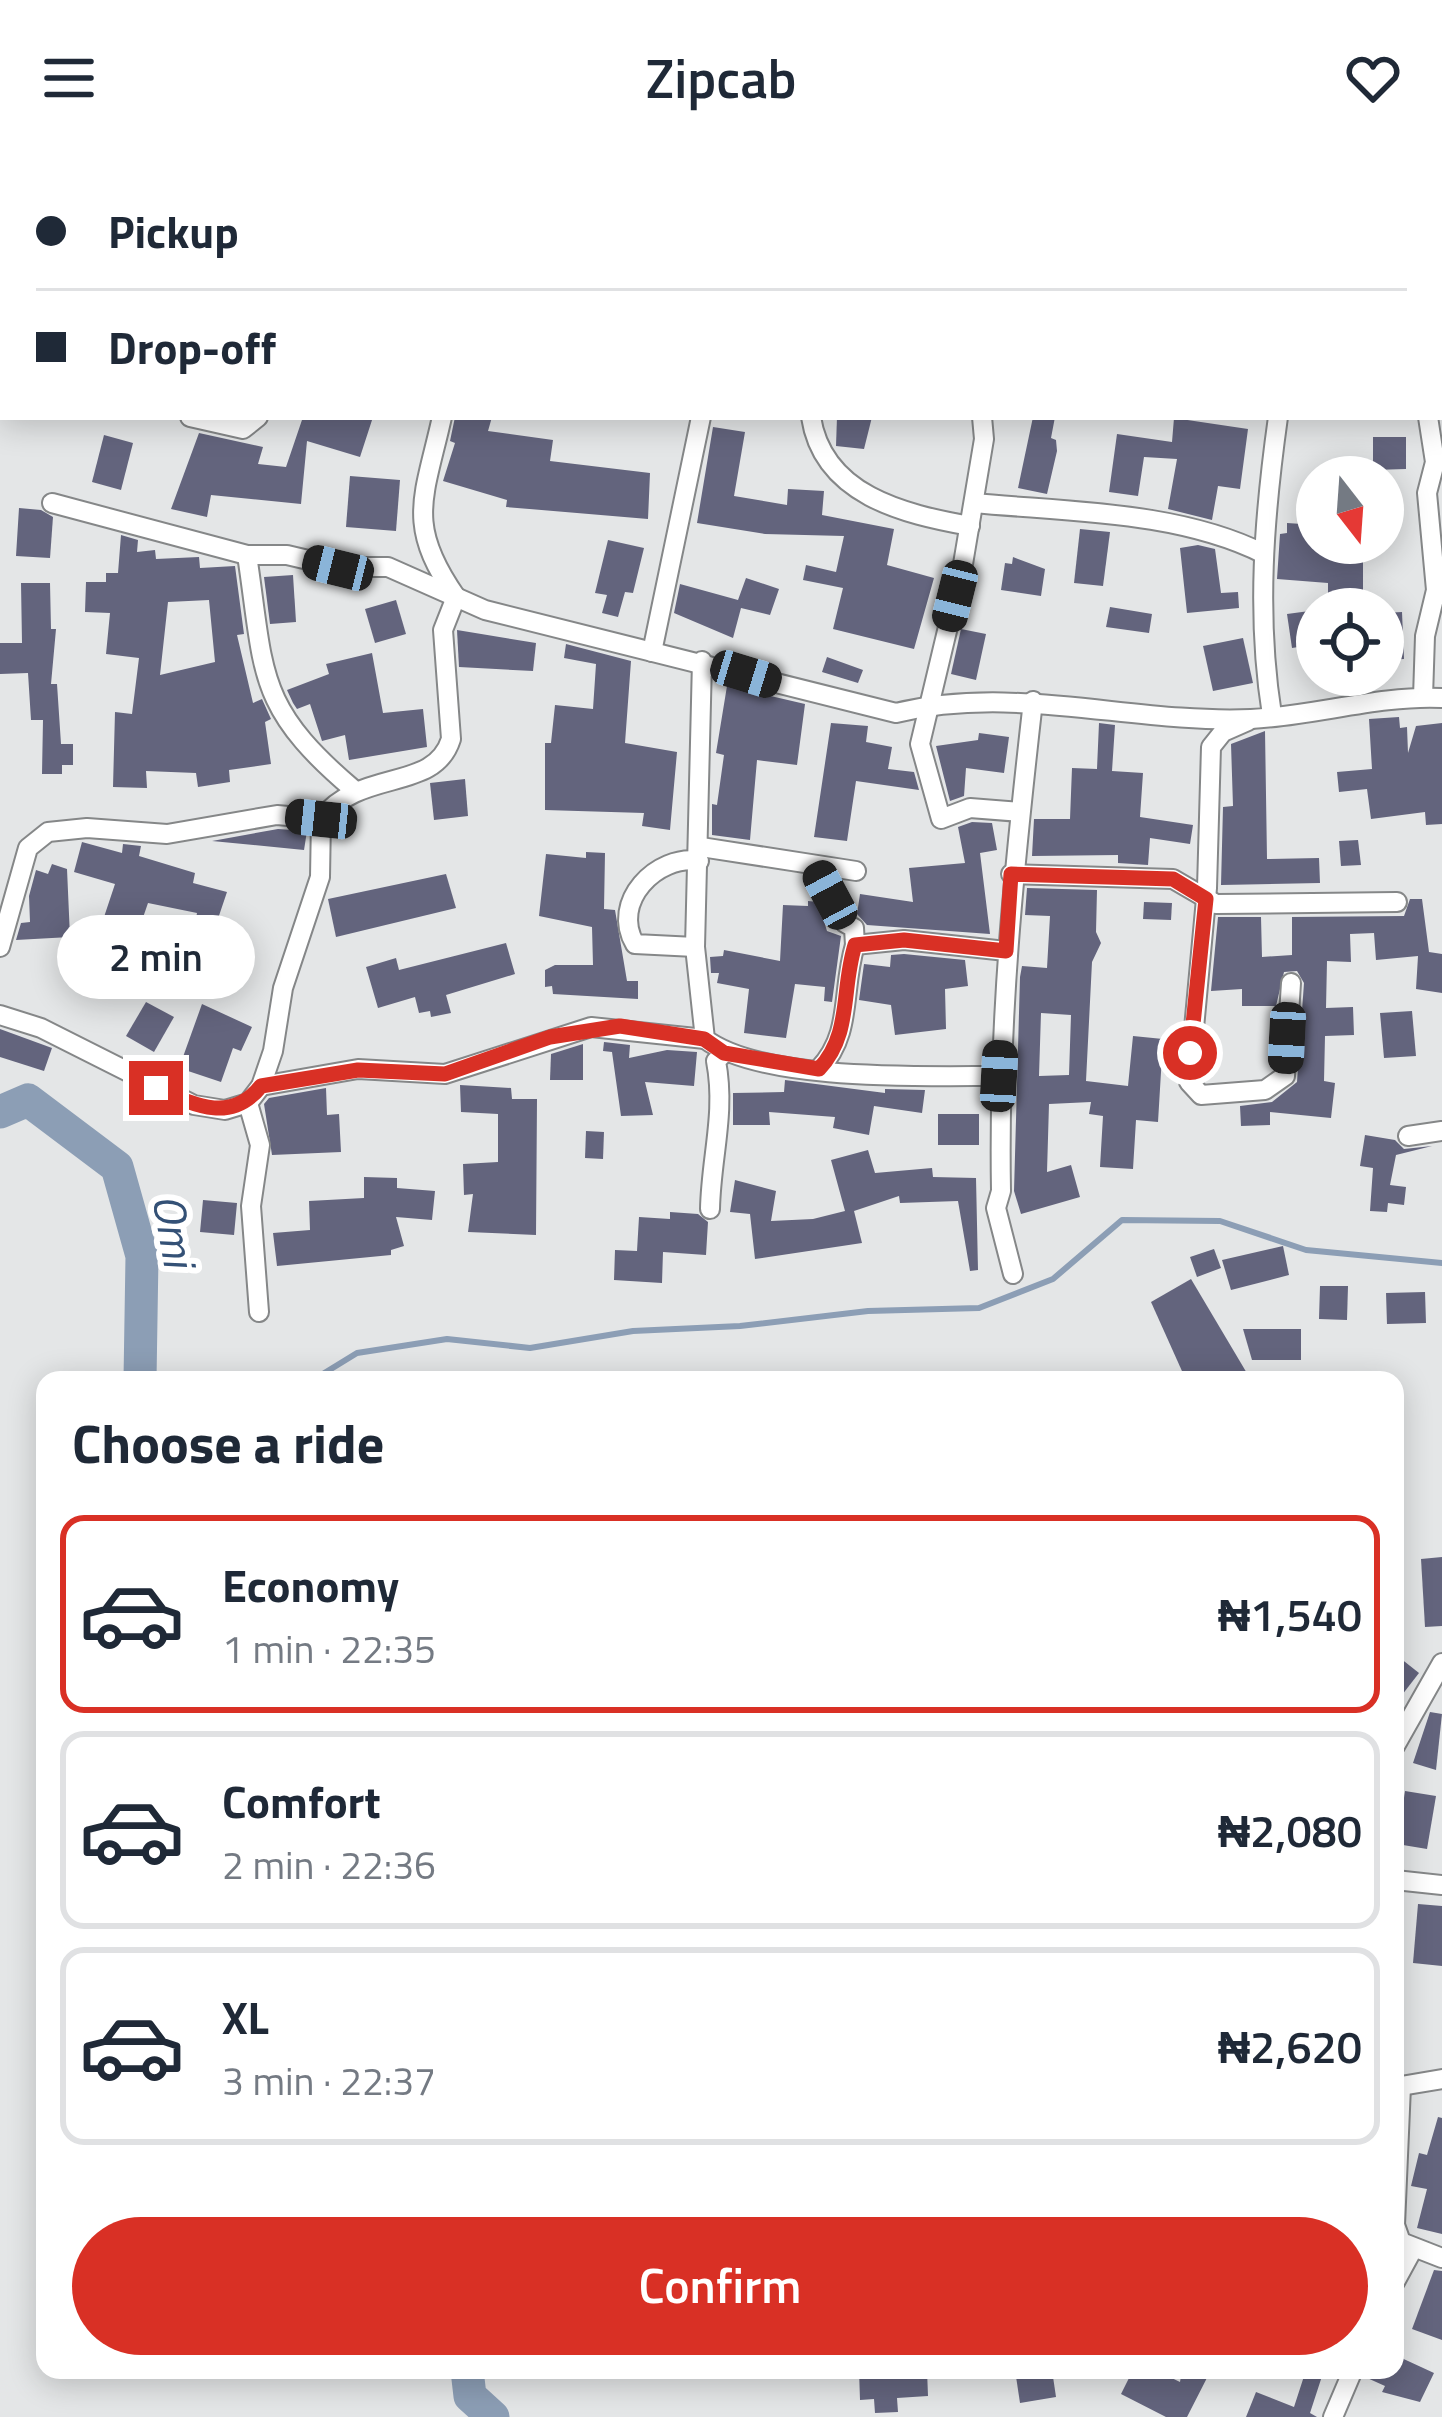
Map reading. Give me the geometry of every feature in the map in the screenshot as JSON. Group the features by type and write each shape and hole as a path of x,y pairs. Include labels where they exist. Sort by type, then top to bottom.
{"street":[{"path":"203,420 243,429 254,420"},
{"path":"441,420 422,511 429,558 456,597"},
{"path":"652,652 700,420"},
{"path":"812,420 826,465 844,480 909,515 970,526"},
{"path":"982,420 984,439 970,526 933,696 925,706 920,745 941,819 970,808 1020,812"},
{"path":"1264,717 1264,554 1279,420"},
{"path":"52,503 247,555 287,555 338,568 388,567 485,610 896,713 925,706 1033,701 1264,717 1432,697 1424,636 1436,590 1427,493 1435,462 1428,420"},
{"path":"974,502 1122,518 1235,540 1264,554"},
{"path":"247,555 266,684 281,718 352,789"},
{"path":"0,1015 41,1028 194,1105 225,1110 248,1102 261,1086 284,988 320,877 321,819 352,789 427,772 447,754 452,740 443,629 456,597"},
{"path":"702,661 695,947 704,1039"},
{"path":"1013,1274 996,1208 1001,1191 999,1076 1011,874 1033,701"},
{"path":"1264,717 1223,732 1211,747 1206,899 1189,1082 1201,1095 1265,1090 1285,1076 1291,983"},
{"path":"0,947 28,848 48,832 87,828 167,834 278,815 321,819"},
{"path":"695,947 635,944 628,933 634,897 650,874 678,857 700,854 856,872"},
{"path":"815,866 845,923 854,928 855,945 845,976 843,1040 819,1069"},
{"path":"1011,874 1173,879 1216,904 1397,902"},
{"path":"855,945 904,940 1006,951"},
{"path":"261,1086 358,1070 445,1074 591,1027 704,1039 724,1053 819,1069 884,1076 999,1076"},
{"path":"710,1209 711,1156 721,1134 723,1098 716,1061 724,1053"},
{"path":"248,1102 260,1144 251,1206 260,1312"},
{"path":"1408,1136 1442,1131"},
{"path":"1404,1730 1442,1663"},
{"path":"1404,1881 1442,1885"},
{"path":"1404,2085 1442,2079"},
{"path":"1404,2244 1442,2258"},
{"path":"1404,2266 1413,2249"},
{"path":"1333,2417 1349,2379"}],"building":[{"path":"302,420 372,420 360,457 307,441 301,504 211,495 207,517 171,509 199,433 263,447 258,464 286,467"},
{"path":"454,420 491,420 488,431 553,440 550,461 650,473 648,519 506,507 507,500 443,481 455,443 450,441"},
{"path":"837,420 871,420 864,449 836,446"},
{"path":"1032,420 1054,420 1051,438 1056,440 1057,451 1047,494 1018,488"},
{"path":"1174,420 1248,429 1240,489 1218,486 1212,520 1168,509 1177,459 1144,457 1138,496 1109,492 1117,434 1172,442"},
{"path":"713,427 745,432 734,496 787,505 788,489 824,491 822,515 894,529 887,565 934,578 914,649 833,629 843,588 803,580 806,565 836,572 844,536 765,534 697,523"},
{"path":"104,435 133,443 121,490 92,482"},
{"path":"1373,437 1406,437 1406,469 1404,456 1373,456"},
{"path":"350,476 400,480 396,531 346,527"},
{"path":"19,508 41,510 53,517 50,558 16,556"},
{"path":"1287,523 1296,524 1296,564 1363,564 1363,588 1328,588 1328,583 1277,579 1280,534 1287,533"},
{"path":"1080,529 1110,532 1103,586 1074,583"},
{"path":"121,535 138,540 137,552 155,550 156,559 199,557 200,568 235,566 244,634 237,635 253,703 262,699 271,719 265,722 271,764 229,770 230,782 198,787 196,773 146,771 147,788 113,787 115,712 132,714 139,658 106,654 110,613 85,612 86,582 106,582 106,573 118,573","holes":["209,600 215,662 160,675 168,602"]},
{"path":"608,540 644,548 633,593 625,592 618,617 602,613 607,595 595,593"},
{"path":"1180,548 1215,549 1221,593 1238,592 1239,608 1187,613"},
{"path":"1013,557 1045,569 1041,596 1001,590 1005,563 1012,564"},
{"path":"293,575 296,622 270,624 264,577"},
{"path":"746,578 779,589 770,615 741,608 733,638 674,613 680,584 738,600"},
{"path":"21,583 50,583 51,629 56,629 51,684 57,684 61,744 73,744 73,765 62,765 62,774 42,774 43,720 31,720 28,673 0,674 0,643 22,643"},
{"path":"396,600 406,634 375,643 365,609"},
{"path":"1110,607 1152,614 1149,633 1106,627"},
{"path":"1296,613 1296,647 1292,648 1287,614"},
{"path":"961,629 986,634 976,680 951,674"},
{"path":"457,630 536,643 533,671 459,667"},
{"path":"1243,638 1253,683 1213,691 1203,646"},
{"path":"566,644 631,661 625,743 677,752 670,830 642,826 644,813 545,810 545,743 551,743 555,705 593,709 596,664 564,658"},
{"path":"372,653 383,713 423,709 427,747 349,760 345,735 322,741 310,704 297,709 287,690 329,674 326,664"},
{"path":"827,657 863,670 858,683 822,672"},
{"path":"727,686 805,704 797,765 757,760 750,840 712,835 712,804 717,805 724,755 716,753"},
{"path":"1399,717 1400,728 1407,727 1408,753 1416,726 1442,723 1442,824 1426,825 1425,812 1371,819 1367,789 1339,792 1337,772 1372,769 1369,719"},
{"path":"831,723 868,726 866,742 892,747 888,769 914,772 919,790 856,781 847,841 814,837"},
{"path":"1099,723 1115,725 1112,771 1143,773 1140,817 1193,825 1190,844 1150,838 1148,865 1118,863 1118,855 1032,856 1034,819 1070,819 1072,768 1097,769"},
{"path":"1265,731 1267,859 1319,858 1320,883 1221,885 1223,807 1233,806 1231,744"},
{"path":"979,733 1009,737 1004,773 966,768 964,796 950,801 936,746 978,740"},
{"path":"465,779 468,816 434,820 430,783"},
{"path":"992,823 997,850 980,853 990,934 867,925 857,914 860,894 913,902 909,868 965,863 958,827"},
{"path":"278,829 307,831 304,850 212,841"},
{"path":"1358,840 1361,865 1341,866 1339,841"},
{"path":"82,842 122,853 123,844 141,846 139,856 195,873 193,883 227,892 200,972 186,970 197,913 148,903 137,935 102,923 115,884 74,872"},
{"path":"586,852 605,853 604,909 615,910 627,981 638,981 638,999 553,994 552,986 545,987 545,970 555,965 593,965 592,927 539,916 546,854 586,858"},
{"path":"52,864 67,869 70,937 16,940 21,923 30,922 29,896 36,870 48,874"},
{"path":"446,874 456,908 336,937 328,899"},
{"path":"1027,888 1097,890 1096,932 1101,943 1092,962 1086,1081 1128,1086 1133,1036 1163,1039 1158,1122 1136,1120 1133,1169 1100,1167 1103,1116 1089,1114 1091,1102 1049,1104 1047,1172 1071,1165 1080,1197 1021,1214 1014,1191 1020,977 1022,966 1047,968 1050,916 1025,915","holes":["1041,1013 1071,1015 1069,1075 1039,1076"]},
{"path":"1410,899 1422,899 1429,952 1442,954 1442,993 1416,989 1418,956 1376,960 1374,933 1350,934 1351,962 1327,961 1326,1008 1353,1007 1354,1035 1325,1036 1324,1081 1335,1083 1331,1118 1270,1112 1270,1125 1241,1126 1240,1106 1272,1102 1297,1082 1304,983 1297,971 1284,972 1276,1006 1242,1006 1242,989 1211,991 1218,917 1261,917 1262,957 1292,955 1292,917 1404,916"},
{"path":"808,901 818,902 827,931 841,936 832,1002 824,1001 825,987 795,984 786,1038 744,1033 749,989 717,983 719,973 711,973 710,957 723,956 724,950 780,961 783,905 808,906"},
{"path":"1144,902 1172,903 1171,920 1143,919"},
{"path":"506,943 515,974 446,995 451,1013 431,1017 430,1011 419,1013 415,997 378,1008 366,967 396,958 399,970"},
{"path":"891,955 965,960 968,986 945,989 946,1029 895,1035 891,1005 859,1000 864,964 890,967"},
{"path":"146,1002 174,1017 154,1052 126,1036"},
{"path":"202,1004 252,1027 241,1051 233,1048 221,1082 179,1068"},
{"path":"1412,1011 1416,1056 1384,1058 1380,1013"},
{"path":"0,1029 52,1048 44,1071 0,1057"},
{"path":"604,1042 630,1045 629,1058 667,1050 697,1052 694,1086 645,1082 653,1115 621,1116 612,1052 603,1051"},
{"path":"583,1044 583,1080 550,1080 551,1054"},
{"path":"785,1080 885,1093 885,1089 925,1090 922,1113 874,1106 869,1135 833,1128 835,1117 769,1112 770,1125 733,1125 733,1093 784,1092"},
{"path":"460,1085 511,1088 512,1099 537,1099 536,1235 468,1232 473,1194 464,1195 463,1164 498,1162 498,1114 461,1112"},
{"path":"326,1088 327,1115 339,1114 341,1152 272,1155 264,1104 269,1098"},
{"path":"938,1114 979,1114 979,1145 938,1145"},
{"path":"586,1131 604,1132 603,1159 585,1158"},
{"path":"1365,1135 1395,1140 1404,1149 1432,1146 1396,1155 1390,1185 1406,1187 1404,1205 1388,1203 1387,1212 1370,1211 1373,1168 1360,1166"},
{"path":"868,1150 875,1173 932,1168 933,1177 976,1178 978,1270 970,1271 958,1201 900,1203 899,1196 854,1211 862,1243 755,1259 750,1214 730,1212 735,1180 776,1191 771,1221 813,1219 845,1211 831,1160"},
{"path":"364,1177 397,1178 397,1188 435,1191 432,1220 396,1217 404,1246 391,1250 391,1255 277,1266 273,1233 310,1230 309,1201 364,1198"},
{"path":"203,1200 237,1203 234,1235 200,1232"},
{"path":"670,1212 698,1214 708,1222 706,1255 663,1252 662,1283 614,1280 615,1250 637,1251 639,1217 670,1219"},
{"path":"1283,1246 1289,1275 1231,1290 1222,1260"},
{"path":"1214,1249 1221,1268 1197,1277 1190,1257"},
{"path":"1191,1279 1246,1371 1182,1371 1151,1302"},
{"path":"1320,1286 1348,1286 1347,1320 1319,1319"},
{"path":"1425,1292 1426,1323 1387,1324 1386,1293"},
{"path":"1243,1329 1301,1329 1301,1360 1252,1360"},
{"path":"1442,1557 1442,1626 1425,1627 1421,1559"},
{"path":"1404,1661 1419,1673 1404,1692"},
{"path":"1430,1712 1442,1714 1436,1770 1413,1763"},
{"path":"1405,1791 1436,1796 1427,1849 1404,1845"},
{"path":"1418,1904 1442,1906 1442,1966 1413,1963"},
{"path":"1438,2117 1442,2118 1442,2234 1417,2228 1427,2189 1411,2186 1419,2153 1427,2155"},
{"path":"1434,2270 1442,2271 1442,2340 1412,2329"},
{"path":"1404,2359 1434,2373 1420,2402 1382,2392 1385,2386 1369,2379 1404,2379"},
{"path":"859,2379 927,2379 928,2396 897,2398 898,2412 875,2413 874,2399 860,2400"},
{"path":"1016,2379 1053,2379 1056,2397 1020,2403"},
{"path":"1128,2379 1206,2379 1187,2417 1166,2417 1121,2394"},
{"path":"1303,2379 1321,2379 1310,2413 1317,2417 1246,2417 1256,2392 1294,2407"}],"waterway":[{"name":"Omi","path":"0,1112 28,1100 117,1167 142,1256 140,1371"},
{"path":"328,1371 357,1353 447,1339 530,1348 633,1331 740,1326 868,1311 979,1308 1053,1279 1122,1220 1220,1221 1306,1250 1442,1263"},
{"name":"Omi","path":"468,2379 470,2396 493,2417"}],"route":[{"path":"156,1088 194,1105 225,1110 248,1102 261,1086 358,1070 445,1074 550,1037 620,1026 704,1039 724,1053 819,1069 843,1040 845,976 855,945 904,940 1006,951 1011,874 1173,879 1206,899 1190,1053"}]}
